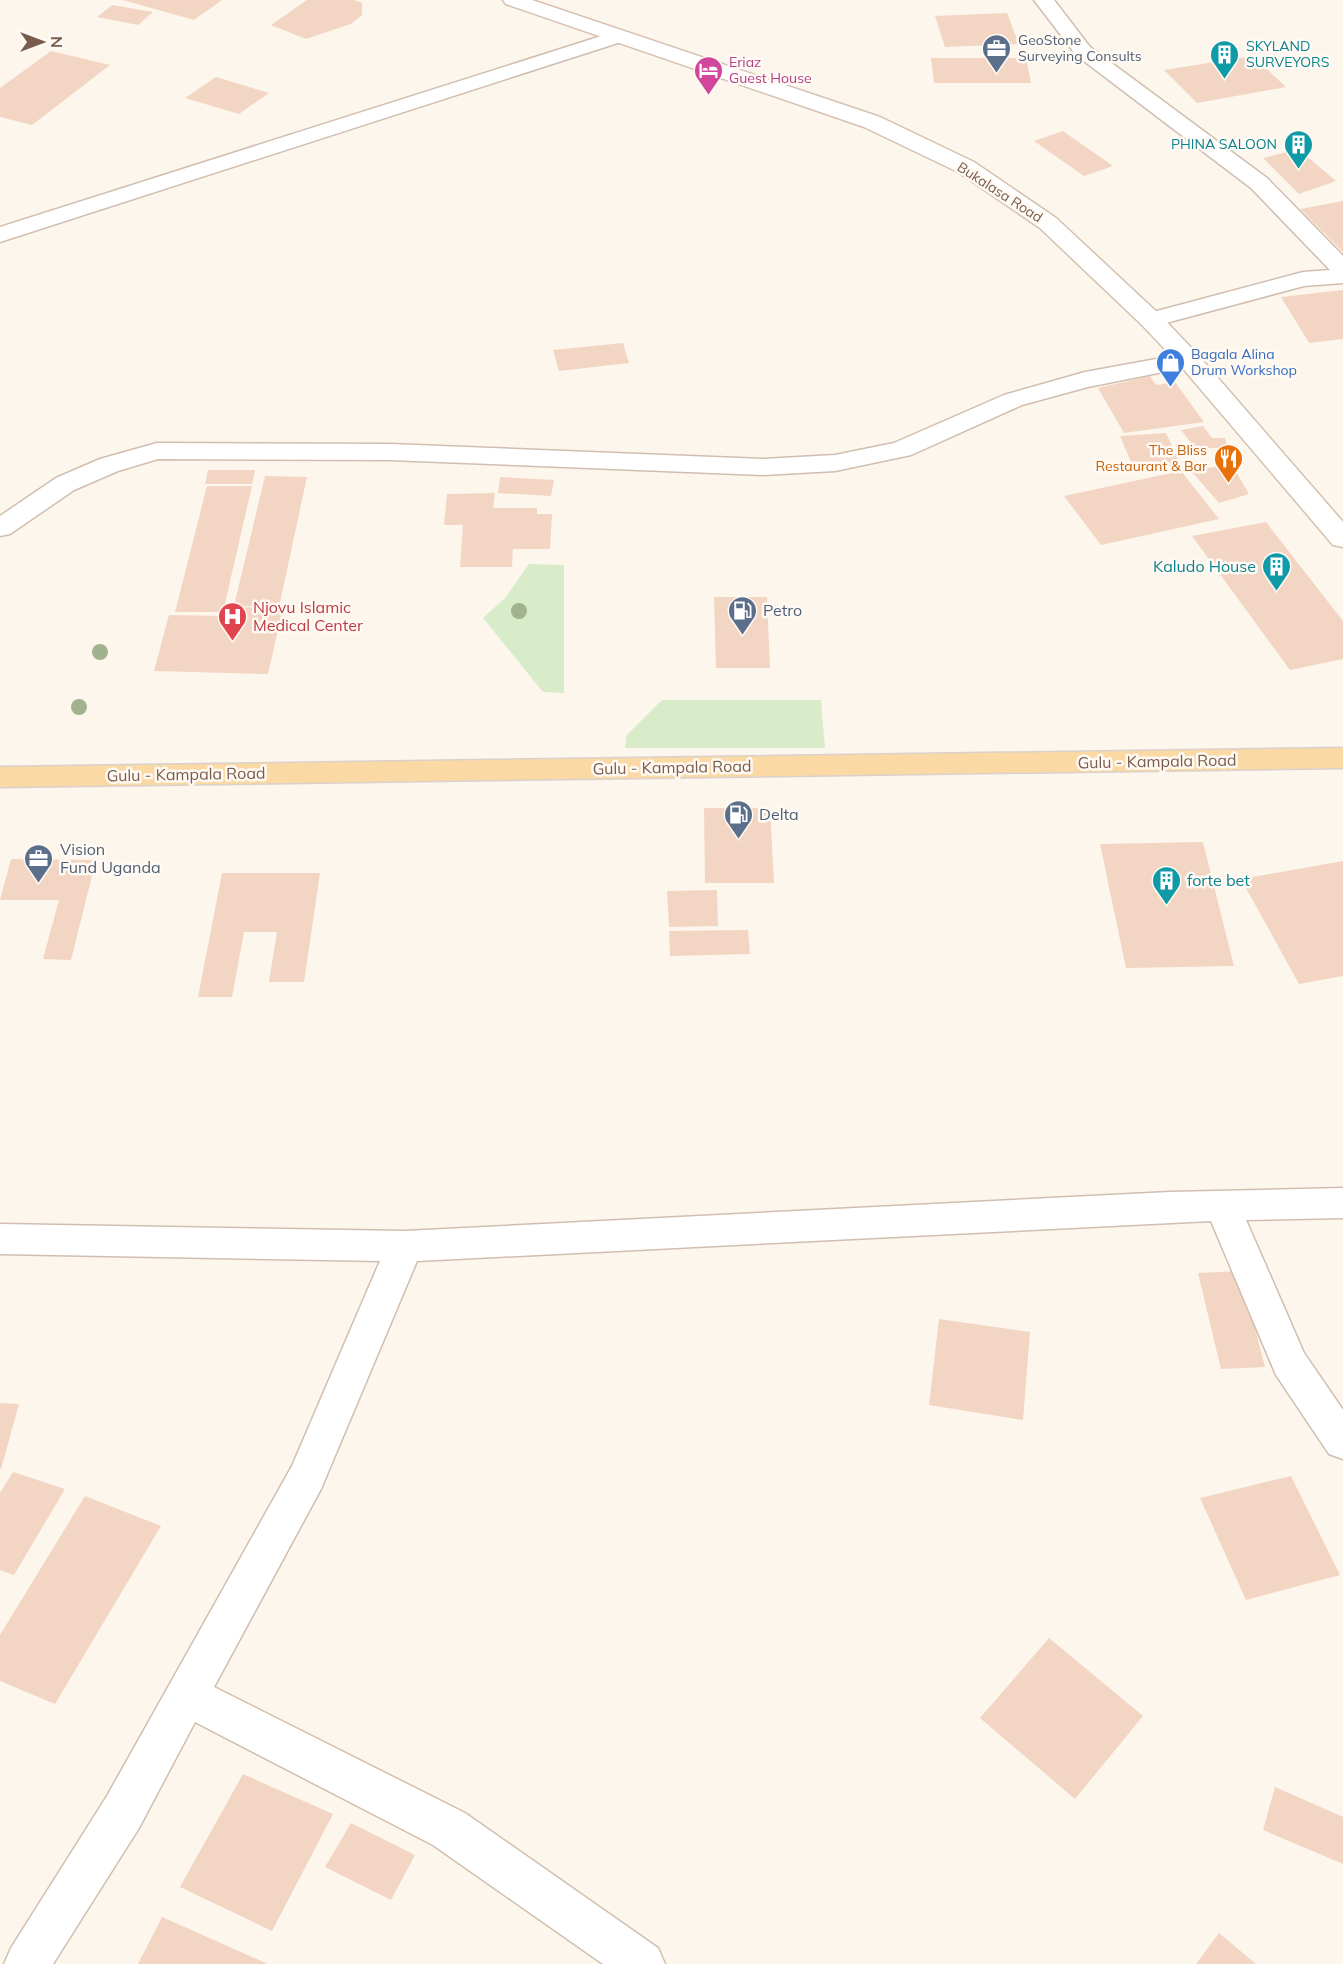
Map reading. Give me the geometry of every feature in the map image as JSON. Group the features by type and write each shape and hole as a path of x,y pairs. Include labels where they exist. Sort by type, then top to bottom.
{"main road":[{"name":"Gulu - Kampala Road","path":"0,777 1343,758"}],"street":[{"name":"Bukalasa Road","path":"513,0 872,122 966,167 1048,224 1151,320 1190,360 1343,539"},
{"path":"1044,0 1083,51 1259,183 1343,270"},
{"path":"0,235 617,37"},
{"path":"1151,320 1303,279 1343,276"},
{"path":"0,528 65,484 109,465 157,451 390,452 762,467 835,463 902,449 1024,398 1085,380 1190,360"},
{"path":"0,1239 405,1246 1222,1205 1343,1203"},
{"path":"1222,1205 1289,1363 1343,1442"},
{"path":"27,1964 123,1812 307,1476 405,1246"},
{"path":"186,1695 449,1829 642,1964"}],"green space":[{"path":"529,564 564,565 564,693 543,692 483,618 505,598"},
{"path":"662,700 821,700 825,748 625,748 626,736"}],"building":[{"path":"123,0 222,0 194,20"},
{"path":"307,0 354,0 362,3 362,15 351,24 306,39 271,25"},
{"path":"112,5 153,12 138,25 97,17"},
{"path":"1007,13 1019,44 945,47 935,16"},
{"path":"51,51 110,65 32,125 0,117 0,88"},
{"name":"SKYLAND SURVEYORS","path":"1253,56 1286,87 1197,103 1164,70"},
{"path":"931,58 1026,58 1031,83 934,83"},
{"path":"216,77 269,93 239,114 185,98"},
{"path":"1063,131 1113,166 1084,176 1034,141"},
{"name":"PHINA SALOON","path":"1298,149 1336,181 1299,194 1263,158"},
{"path":"1343,201 1343,252 1300,209"},
{"path":"1343,290 1343,339 1309,343 1281,297"},
{"path":"623,343 629,363 559,371 553,350"},
{"path":"1150,376 1156,385 1175,382 1204,422 1124,433 1098,388"},
{"path":"1203,426 1212,438 1225,438 1228,448 1195,448 1181,430"},
{"path":"1166,433 1181,465 1134,469 1120,436"},
{"path":"1231,463 1249,494 1219,503 1192,472"},
{"path":"208,470 255,470 252,484 205,484"},
{"path":"1181,471 1219,519 1101,545 1064,496"},
{"path":"265,476 307,477 279,607 234,606"},
{"path":"500,477 554,480 551,496 498,493"},
{"path":"207,486 252,486 223,612 175,612"},
{"path":"495,493 493,508 537,508 537,514 552,514 550,549 513,549 512,567 460,567 463,525 444,525 447,494"},
{"name":"Kaludo House","path":"1266,522 1343,621 1343,659 1290,670 1192,536"},
{"path":"714,597 767,597 770,668 716,668"},
{"path":"230,607 283,608 268,674 154,671 169,615 227,616"},
{"path":"704,808 770,808 774,883 705,883"},
{"name":"forte bet","path":"1203,842 1234,966 1126,968 1100,844"},
{"path":"11,859 96,860 71,960 43,959 59,900 0,900"},
{"path":"1343,861 1343,976 1299,984 1241,879"},
{"path":"222,873 320,873 304,982 269,982 277,932 244,932 232,997 198,997"},
{"path":"717,890 718,926 669,927 667,891"},
{"path":"748,930 750,954 670,956 669,931"},
{"path":"1240,1271 1265,1367 1221,1369 1198,1273"},
{"path":"939,1319 1030,1332 1023,1420 929,1405"},
{"path":"0,1403 19,1404 1,1469 0,1469"},
{"path":"13,1472 65,1489 14,1575 0,1570 0,1493"},
{"path":"1291,1476 1340,1575 1246,1600 1200,1498"},
{"path":"85,1496 161,1526 55,1704 0,1681 0,1635"},
{"path":"1049,1638 1143,1716 1075,1799 980,1718"},
{"path":"243,1774 333,1814 272,1931 180,1887"},
{"path":"1275,1787 1343,1817 1343,1864 1263,1830"},
{"path":"351,1823 415,1855 391,1900 325,1867"},
{"path":"162,1917 268,1964 138,1964"},
{"path":"1219,1933 1256,1964 1196,1964"}],"place":[{"name":"GeoStone Surveying Consults","path":"997,74"},
{"name":"SKYLAND SURVEYORS","path":"1225,80"},
{"name":"Eriaz Guest House","path":"708,96"},
{"name":"PHINA SALOON","path":"1298,170"},
{"name":"Bagala Alina Drum Workshop","path":"1170,388"},
{"name":"The Bliss Restaurant & Bar","path":"1228,484"},
{"name":"Kaludo House","path":"1277,592"},
{"name":"Petro","path":"742,636"},
{"name":"Njovu Islamic Medical Center","path":"232,642"},
{"name":"Delta","path":"738,840"},
{"name":"Vision Fund Uganda","path":"39,884"},
{"name":"forte bet","path":"1166,906"}]}
